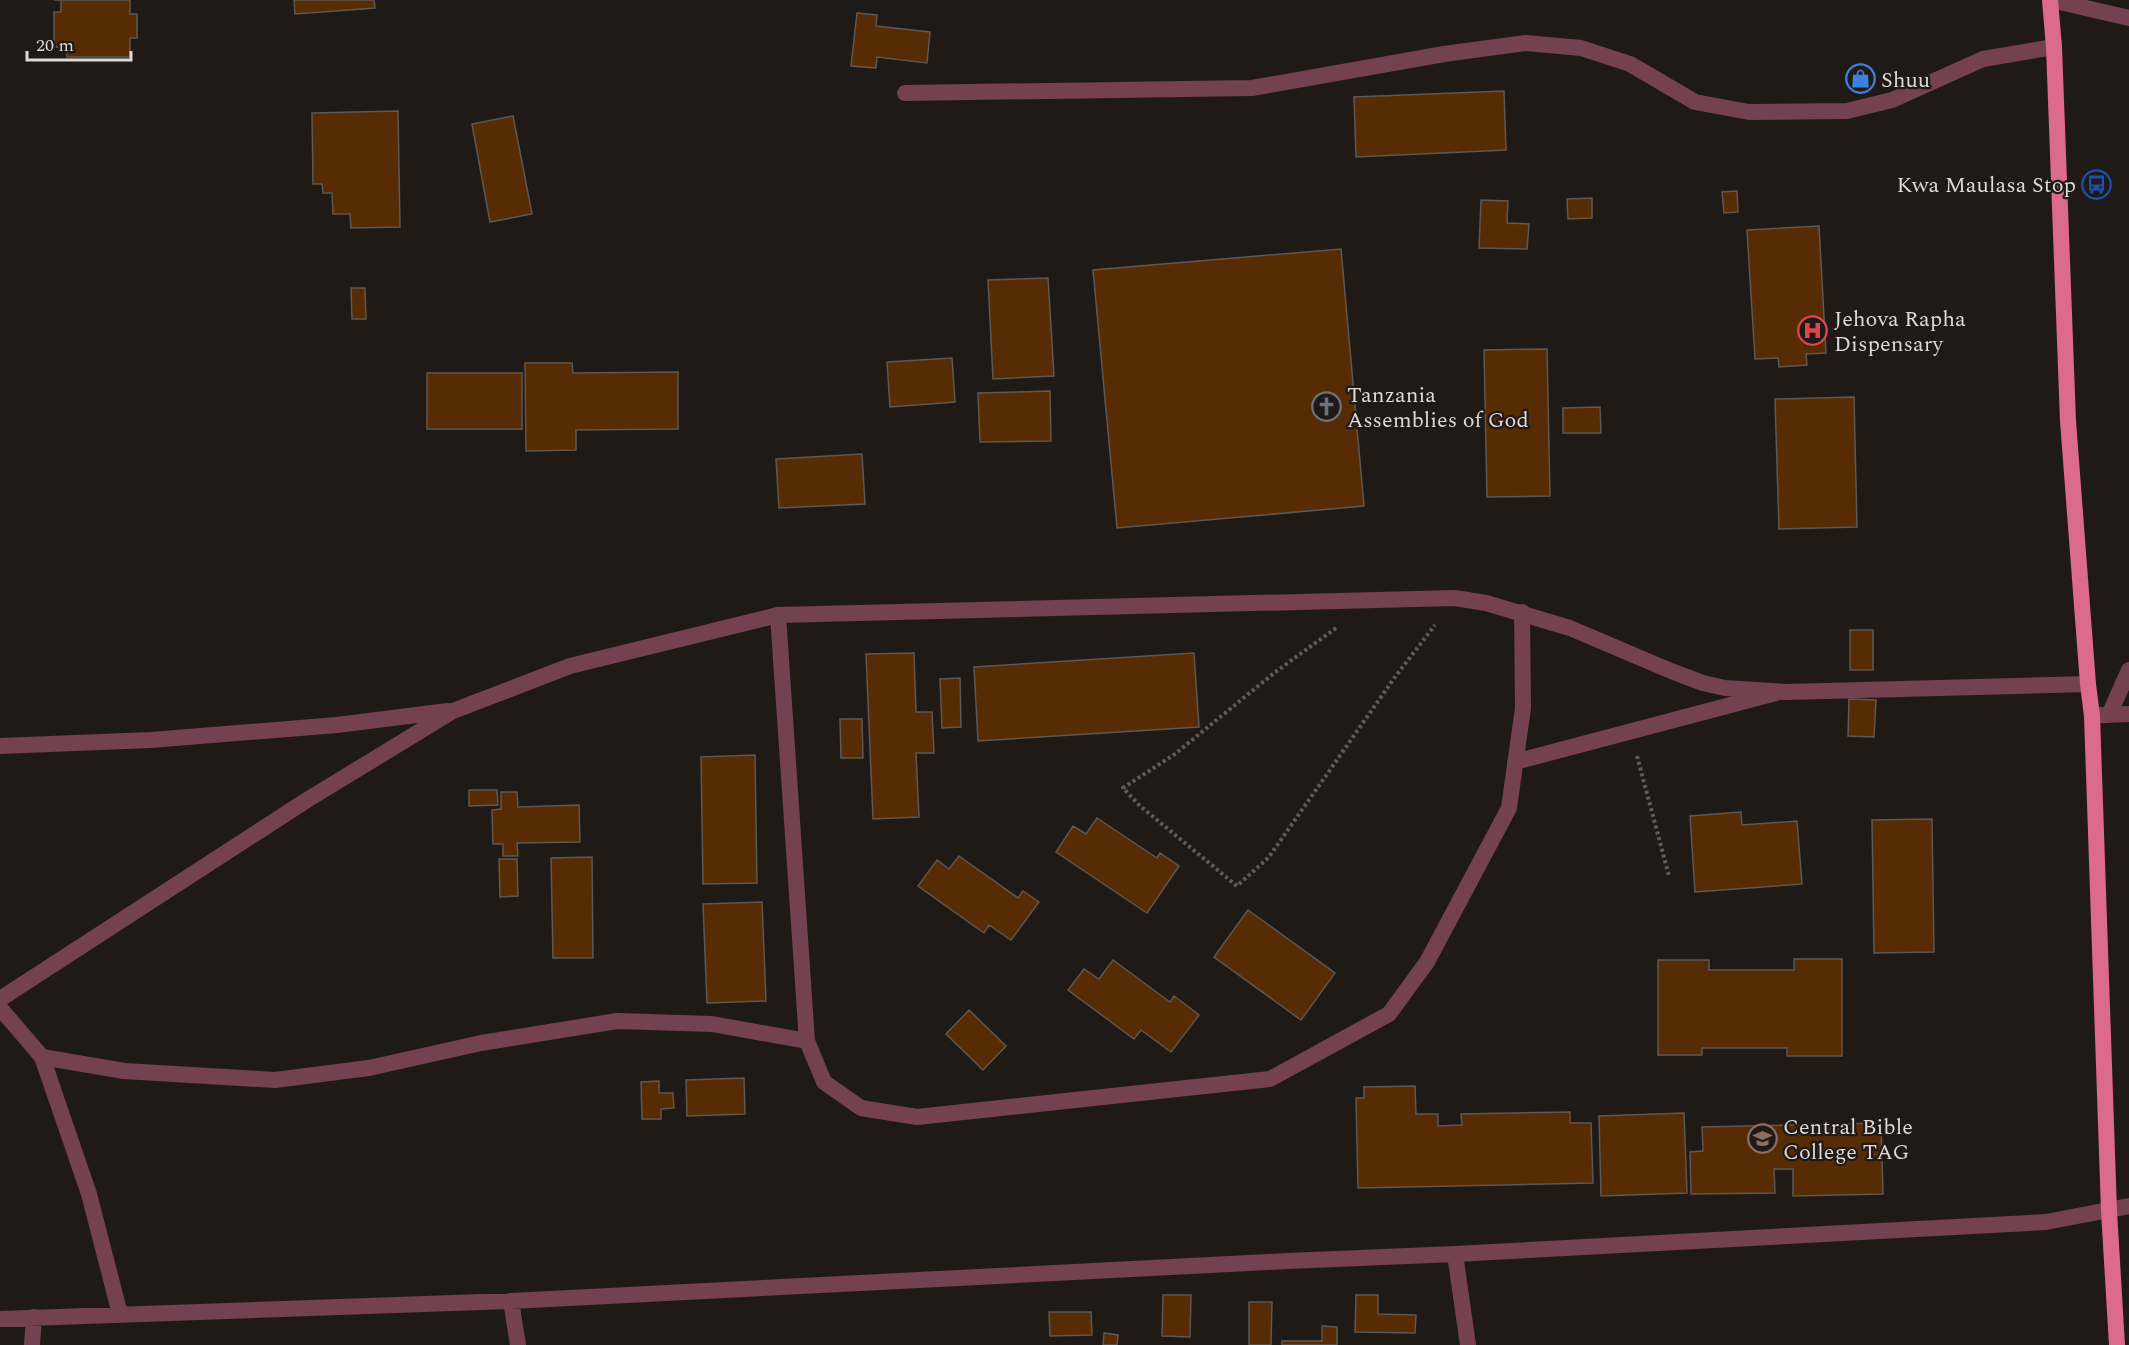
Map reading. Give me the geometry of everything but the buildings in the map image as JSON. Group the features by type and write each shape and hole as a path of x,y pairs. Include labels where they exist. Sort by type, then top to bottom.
{"highway":[{"path":"2051,0 2068,421 2092,716 2109,1211 2117,1345"}],"street":[{"path":"2051,0 2129,18"},
{"path":"904,93 1252,88 1433,56 1526,43 1581,48 1630,64 1695,102 1749,112 1846,111 1892,100 1983,59 2054,47"},
{"path":"0,999 307,800 453,711 570,666 778,615 1455,598 1522,612 1570,628 1703,683 1734,689 1780,692 2088,684"},
{"path":"778,615 807,1041 824,1082 861,1108 917,1117 1270,1079 1389,1014 1427,962 1509,808 1523,708 1522,612"},
{"path":"2109,715 2129,670"},
{"path":"1515,762 1780,692"},
{"path":"0,746 163,739 337,725 453,711"},
{"path":"2092,716 2129,714"},
{"path":"0,1008 42,1057 89,1194 120,1314"},
{"path":"42,1057 123,1071 275,1080 369,1068 481,1043 617,1021 712,1024 807,1041"},
{"path":"0,1319 511,1301 1455,1254 2046,1222 2129,1206"},
{"path":"1455,1254 1467,1345"},
{"path":"511,1301 518,1345"},
{"path":"32,1345 34,1317"}],"path":[{"path":"1338,627 1274,672 1175,754 1123,788 1140,806 1237,886 1269,857 1395,677 1455,598"},
{"path":"1631,732 1668,876"}],"place":[{"name":"Shuu","path":"1860,79"},
{"name":"Kwa Maulasa Stop","path":"2097,184"},
{"name":"Jehova Rapha Dispensary","path":"1813,331"},
{"name":"Tanzania Assemblies of God","path":"1326,407"},
{"name":"Central Bible College TAG","path":"1762,1139"}]}
